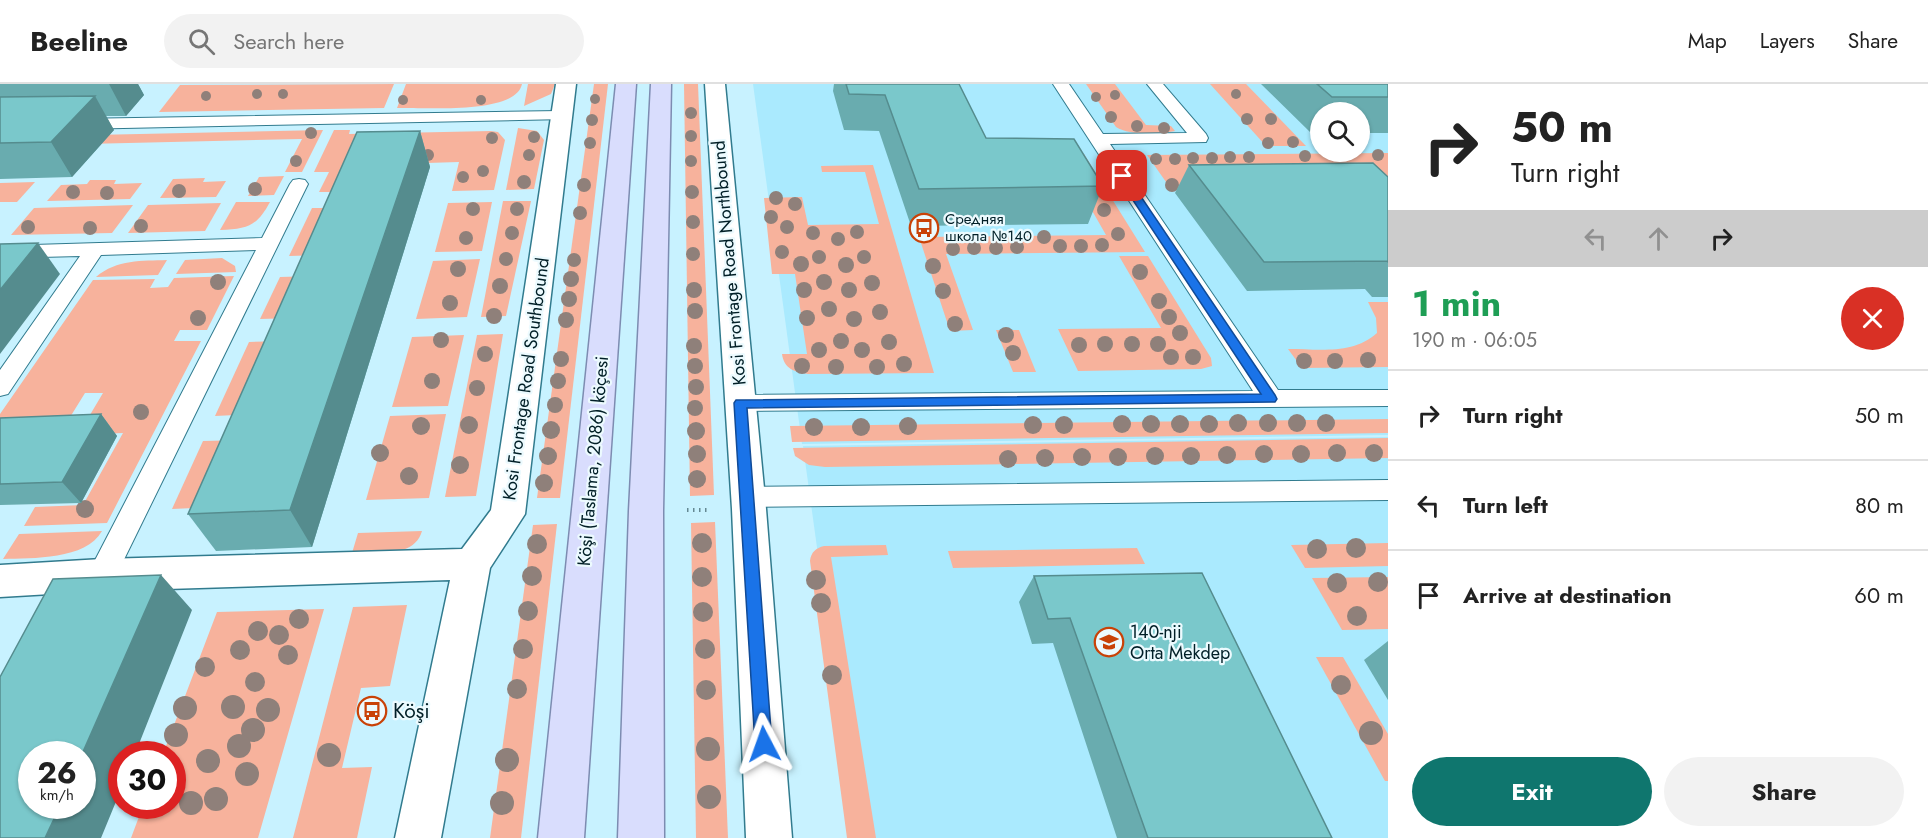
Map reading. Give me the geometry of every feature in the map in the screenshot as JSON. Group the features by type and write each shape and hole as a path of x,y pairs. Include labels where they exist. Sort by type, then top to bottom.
{"main road":[{"name":"Köşi (Taslama, 2086) köçesi","path":"561,838 626,84"},
{"path":"641,838 646,511 661,84"}],"street":[{"name":"Kosi Frontage Road Southbound","path":"418,838 472,564 508,514 566,84"},
{"name":"Kosi Frontage Road Northbound","path":"715,84 748,498 769,838"},
{"path":"4,587 102,575 472,564"}],"lane":[{"path":"1061,84 1271,399"},
{"path":"1097,139 1200,138 1155,84"},
{"path":"60,124 560,116"},
{"path":"102,575 299,184"},
{"path":"0,252 269,244"},
{"path":"0,388 95,249"},
{"path":"741,403 1388,398"},
{"path":"748,498 1388,490"}],"shaded area":[{"path":"394,84 384,108 159,112 180,85"},
{"path":"406,84 522,84 516,94 504,101 487,105 397,108"},
{"path":"528,84 555,84 551,94 524,106"},
{"path":"594,84 608,84 560,498 537,498"},
{"path":"684,84 698,84 714,495 690,496"},
{"path":"753,84 1388,84 1388,435 802,444"},
{"path":"1086,84 1115,84 1146,125 1171,126 1175,131 1137,133 1116,127"},
{"path":"1210,84 1246,84 1306,146 1266,146"},
{"path":"518,128 537,131 544,140 534,189 506,190"},
{"path":"323,130 302,172 285,172 302,139 0,146 0,137"},
{"path":"334,130 350,130 349,134 491,131 498,132 505,140 494,190 452,191 459,162 361,165 350,192 319,192 329,172 314,172"},
{"path":"1370,153 1388,153 1388,212 1363,187 1171,189 1147,155 1310,154 1310,162 1370,162"},
{"path":"1084,154 1145,252 946,254 973,330 950,331 919,237 1106,235 1066,165 1025,155"},
{"path":"873,165 934,373 808,374 795,371 785,363 782,354 807,354 795,274 772,274 764,198 802,197 808,225 879,224 865,172 822,172 821,166"},
{"path":"284,176 274,195 248,196 259,177"},
{"path":"205,178 203,182 226,181 216,197 160,198 173,179"},
{"path":"90,180 116,180 114,184 142,183 130,199 47,201 61,185 87,184"},
{"path":"35,182 17,202 0,202 0,183"},
{"path":"503,201 531,201 506,316 481,317"},
{"path":"236,202 270,202 261,216 251,225 238,229 220,230"},
{"path":"492,202 482,251 435,252 448,203"},
{"path":"221,203 205,231 128,233 148,205"},
{"path":"133,205 112,233 11,235 34,208"},
{"path":"312,208 343,208 323,255 289,256"},
{"path":"1119,256 1148,256 1211,358 1212,366 1201,369 1078,371 1058,329 1161,328"},
{"path":"222,258 235,266 236,272 176,274 185,260"},
{"path":"480,259 467,317 416,319 433,261"},
{"path":"167,260 158,275 96,277 121,264"},
{"path":"234,276 207,330 180,330 174,341 201,341 107,523 24,526 35,507 83,505 123,433 78,435 103,393 85,393 59,435 0,452 0,414 93,280 155,279 150,288 168,287 174,278"},
{"path":"314,276 296,318 260,319 280,277"},
{"path":"1368,302 1388,302 1388,367 1302,368 1288,349 1346,348 1368,340 1377,333 1376,318"},
{"path":"996,330 1019,330 1036,372 1013,372"},
{"path":"503,334 476,496 445,497 477,335"},
{"path":"464,335 448,406 392,407 412,337"},
{"path":"287,341 256,414 215,416 249,342"},
{"path":"446,414 429,498 366,500 390,416"},
{"path":"1388,419 1388,433 792,442 790,426"},
{"name":"140-nji Orta Mekdep","path":"1388,437 1388,838 857,838 803,446"},
{"path":"1388,438 1388,458 825,467 809,465 795,456 793,448"},
{"path":"245,440 216,507 172,509 203,441"},
{"path":"715,522 728,838 696,838 691,523"},
{"path":"557,524 521,838 490,838 533,525"},
{"path":"102,531 84,547 57,556 3,559 19,534"},
{"path":"422,531 418,540 402,550 352,553 358,533"},
{"path":"1388,543 1388,566 1305,568 1291,545"},
{"path":"886,545 888,555 831,557 876,838 847,838 810,561 814,551 824,546"},
{"path":"1137,548 1145,564 953,568 948,551"},
{"path":"1388,577 1388,629 1342,630 1312,578"},
{"path":"407,605 390,686 361,688 342,768 372,767 357,838 293,838 353,607"},
{"path":"324,609 258,838 131,838 138,819 186,819 186,741 168,741 217,612"},
{"path":"1316,657 1343,657 1388,734 1388,781 1385,781"}],"building":[{"path":"846,84 959,84 986,138 1074,139 1103,186 919,189 885,95 849,94"},
{"path":"1317,84 1388,84 1388,97 1332,97"},
{"path":"95,96 51,142 0,143 0,97"},
{"path":"420,131 290,510 188,514 357,132"},
{"path":"1373,163 1388,177 1388,262 1264,262 1189,165"},
{"path":"38,243 0,290 0,244"},
{"path":"101,414 62,482 0,484 0,418"},
{"path":"1202,573 1332,838 1148,838 1070,618 1048,619 1034,576"},
{"path":"161,575 88,741 18,741 18,819 54,819 45,838 0,838 0,677 53,579"}],"place":[{"name":"Средняя школа №140","path":"924,228"},
{"name":"140-nji Orta Mekdep","path":"1109,642"},
{"name":"Köşi","path":"372,711"}],"route":[{"path":"764,744 741,403 1271,399 1122,176"}]}
